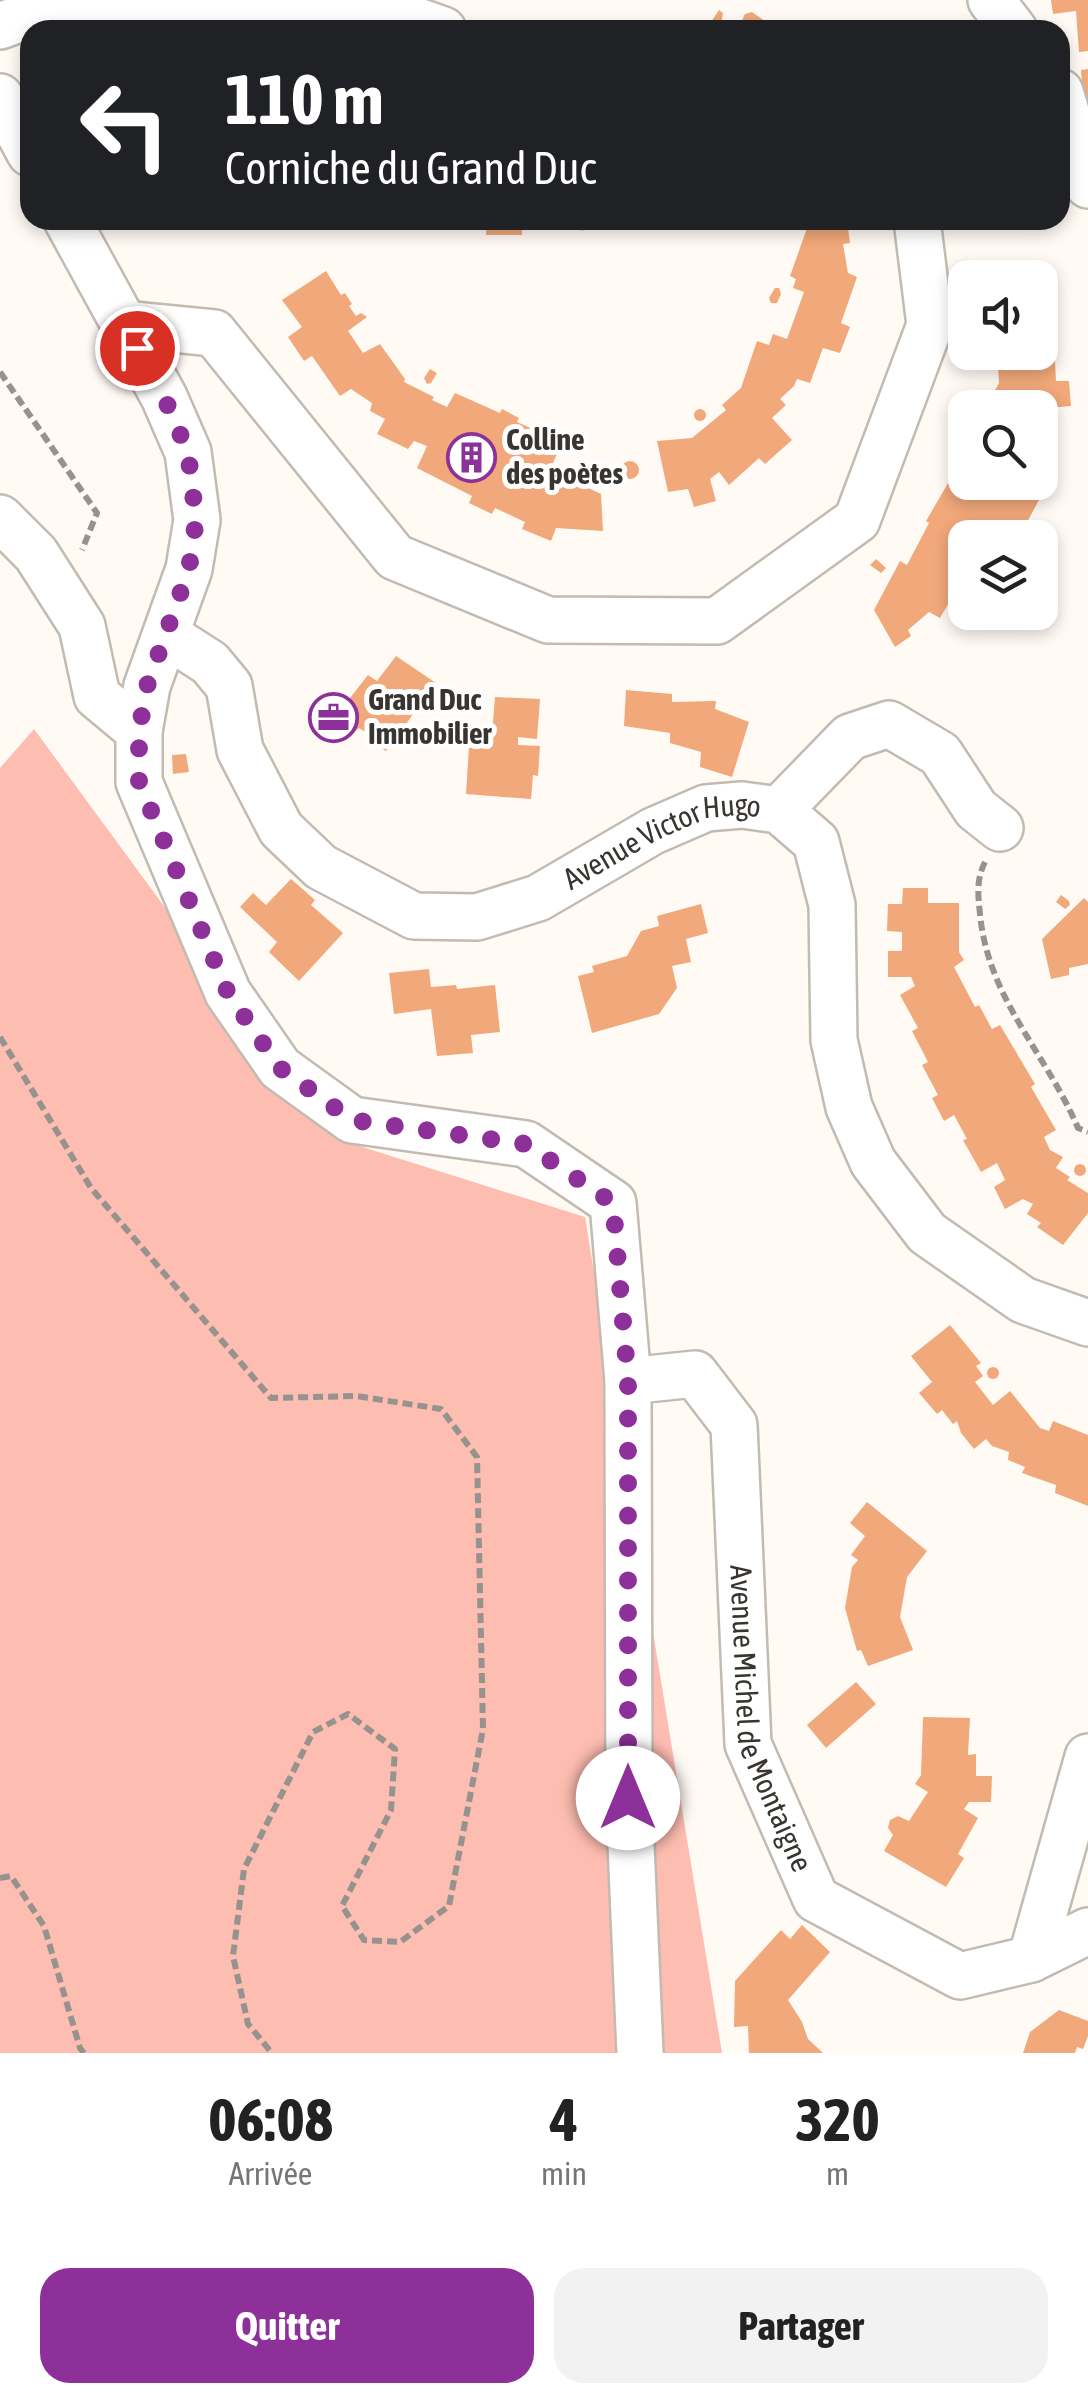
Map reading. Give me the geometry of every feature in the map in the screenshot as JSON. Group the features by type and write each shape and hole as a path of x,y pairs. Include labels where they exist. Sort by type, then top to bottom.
{"street":[{"path":"991,0 1006,20"},
{"path":"0,26 57,3 398,14 415,20"},
{"path":"0,98 20,134"},
{"path":"1070,125 1088,185"},
{"path":"72,230 164,397 188,452 196,520 189,569 147,686 139,731 139,782 228,993 280,1068 352,1120 526,1144 613,1203 628,1381 628,1798 640,2053"},
{"path":"123,324 214,332 395,557 548,620 717,621 857,520 930,325 918,230"},
{"path":"0,518 36,554 82,626 97,696 139,731"},
{"name":"Avenue Victor Hugo","path":"168,636 210,663 229,686 240,750 281,829 321,867 414,916 477,917 538,898 653,830 706,808 742,805 779,810 816,842 832,906 834,1040 849,1107 873,1162 928,1234 1023,1300 1088,1323"},
{"path":"779,810 850,737 889,724 940,754 976,809 1000,828"},
{"name":"Avenue Michel de Montaigne","path":"628,1381 694,1374 734,1425 748,1744 816,1899 960,1976 1031,1958 1088,1930"},
{"path":"1031,1958 1088,1756"}],"path":[{"path":"0,372 96,512 64,598"},
{"path":"1000,828 977,878 984,948 1014,1017 1062,1091 1078,1128 1088,1132"},
{"path":"0,1037 91,1188 271,1398 356,1396 441,1408 477,1457 482,1729 449,1906 400,1942 364,1940 342,1906 391,1810 395,1749 348,1714 313,1732 244,1869 233,1956 248,2024 272,2053"},
{"path":"0,1878 11,1876 44,1926 84,2053"}],"shaded area":[{"path":"34,729 334,1138 585,1217 722,2053 0,2053 0,768"}],"building":[{"path":"1051,0 1088,0 1088,51 1079,52 1076,11 1053,14"},
{"path":"719,10 723,13 721,20 712,20"},
{"path":"752,12 764,20 742,20"},
{"path":"1088,69 1088,98 1083,98 1081,70"},
{"path":"486,230 522,230 522,235 486,235"},
{"path":"848,230 850,243 843,244 848,273 857,277 841,323 850,327 840,353 823,348 810,383 797,379 780,399 786,405 772,418 792,440 765,464 759,458 729,485 719,472 710,479 716,501 694,507 688,489 668,492 657,441 692,438 726,410 722,405 741,388 757,341 769,345 773,334 787,339 804,292 793,288 796,279 790,276 806,231"},
{"path":"326,271 341,295 345,293 356,316 361,313 367,317 348,331 363,353 380,344 404,382 434,397 432,400 447,407 455,393 500,413 502,409 519,418 517,422 562,442 550,470 601,494 603,531 556,528 551,541 522,529 525,522 495,508 492,514 469,503 472,496 417,468 427,446 414,441 408,449 377,434 385,419 370,411 372,403 351,389 340,396 312,356 304,361 288,337 302,327 282,300"},
{"path":"775,288 781,294 777,303 771,303 769,298"},
{"path":"430,369 437,373 427,384 424,378"},
{"path":"998,370 1055,370 1056,381 1069,381 1071,406 1058,407 1058,390 995,390"},
{"path":"695,410 705,410 705,420 695,420"},
{"path":"630,461 639,470 630,479 621,470"},
{"path":"948,483 948,500 1039,500 1028,520 948,520 948,604 940,618 929,612 908,630 911,636 895,647 874,610 900,561 907,565 929,523 926,521"},
{"path":"876,559 886,568 881,573 870,565"},
{"path":"396,656 436,683 386,751 367,740 370,735 359,728 350,736 325,720 337,702 343,707 368,675 377,681"},
{"path":"626,690 672,694 672,702 716,701 715,709 749,722 732,777 700,767 701,752 670,743 670,733 624,726"},
{"path":"495,697 540,699 537,739 518,737 518,745 540,746 538,776 533,775 531,799 466,794 469,746 491,747"},
{"path":"186,754 189,772 173,774 172,755"},
{"path":"291,879 315,900 311,905 343,933 299,981 269,952 277,942 240,907 253,893 266,905"},
{"path":"903,888 928,888 928,903 959,903 959,952 964,960 954,967 975,1007 979,1005 992,1029 1000,1025 1035,1084 1031,1087 1056,1130 1044,1137 1050,1150 1063,1157 1056,1168 1088,1193 1088,1213 1063,1245 1037,1227 1041,1223 1027,1214 1033,1204 1023,1199 1005,1209 994,1187 1005,1180 997,1163 981,1172 954,1115 944,1121 932,1098 938,1095 922,1065 928,1062 912,1031 918,1028 900,995 915,986 911,977 888,977 888,951 902,951 902,932 887,931 888,904 902,904"},
{"path":"1061,895 1069,901 1065,909 1056,902"},
{"path":"1084,898 1088,902 1088,964 1069,968 1069,975 1051,979 1042,939"},
{"path":"701,904 708,933 686,939 691,962 672,966 677,988 659,1014 592,1033 578,976 594,972 592,966 627,956 641,931 659,926 657,916"},
{"path":"429,969 431,987 495,985 500,1032 471,1035 473,1053 437,1056 431,1009 394,1014 389,973"},
{"path":"1080,1164 1086,1170 1080,1176 1074,1170"},
{"path":"950,1325 981,1363 976,1366 983,1376 975,1382 993,1405 1010,1391 1040,1428 1049,1431 1053,1421 1088,1435 1088,1506 1055,1493 1056,1485 1022,1473 1025,1467 1008,1460 1009,1452 992,1446 986,1439 974,1449 957,1421 953,1424 942,1410 937,1414 919,1393 932,1382 911,1356"},
{"path":"993,1367 999,1373 993,1379 987,1373"},
{"path":"867,1502 927,1551 907,1577 900,1617 913,1650 868,1666 861,1650 857,1651 845,1608 852,1567 858,1560 851,1555 865,1536 850,1523"},
{"path":"856,1682 876,1704 826,1748 807,1725"},
{"path":"923,1717 970,1718 968,1755 976,1754 976,1776 992,1776 991,1802 969,1802 964,1809 978,1818 958,1854 964,1858 946,1887 884,1851 893,1835 888,1828 890,1820 898,1816 909,1821 928,1792 915,1784 921,1775"},
{"path":"802,1925 830,1952 788,2000 808,2039 823,2053 749,2053 748,2026 734,2027 735,1981 781,1930 790,1939"},
{"path":"1059,2010 1088,2021 1083,2049 1077,2047 1075,2053 1023,2053 1030,2032"}],"place":[{"name":"Colline des poètes","path":"471,457"},
{"name":"Grand Duc Immobilier","path":"333,717"}],"route":[{"path":"137,348 188,452 196,520 189,569 147,686 139,731 139,782 228,993 280,1068 352,1120 526,1144 613,1203 628,1381 628,1798"}]}
